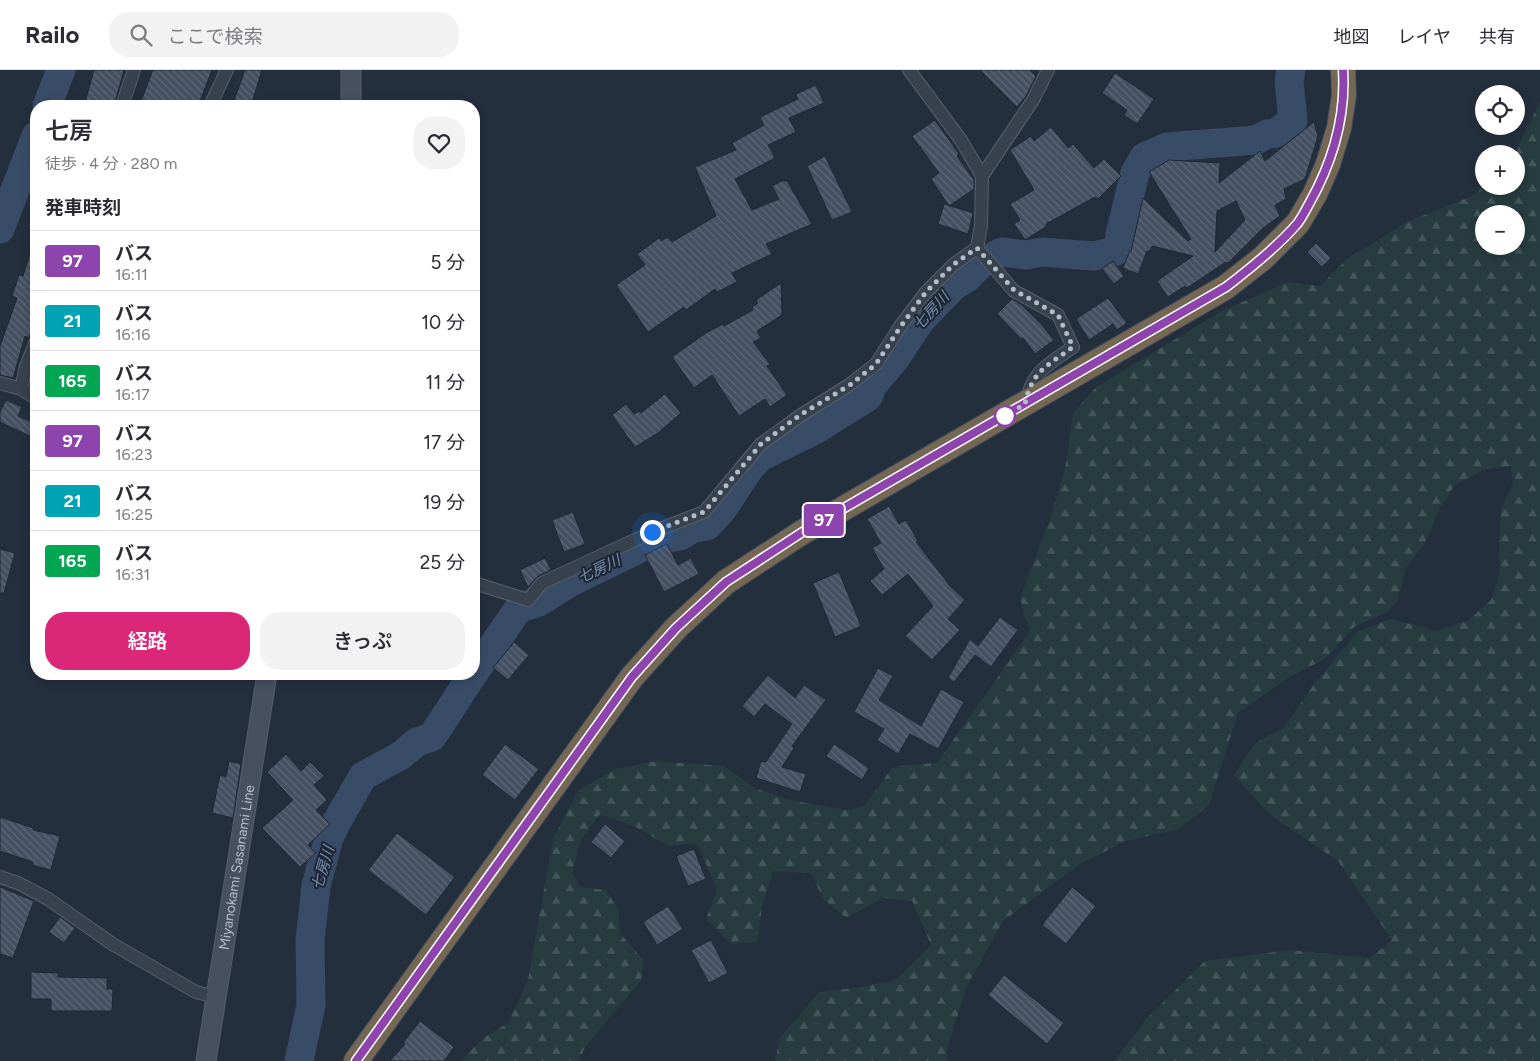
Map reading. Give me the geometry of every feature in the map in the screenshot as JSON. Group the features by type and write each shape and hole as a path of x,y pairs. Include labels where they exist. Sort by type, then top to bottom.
{"highway":[{"path":"356,1061 632,677 676,628 726,582 801,533 1226,287 1263,258 1298,223 1315,194 1328,164 1339,128 1344,95 1343,70"}],"main road":[{"path":"350,100 351,70"},
{"name":"Miyanokami Sasanami Line","path":"206,1061 266,680"}],"street":[{"path":"124,100 134,70"},
{"path":"213,100 227,70"},
{"path":"480,585 528,600 542,583 652,532 704,512 761,444 800,415 850,385 876,364 926,292 954,264 977,248 981,226 982,176 961,140 909,70"},
{"path":"982,176 1033,100 1048,70"},
{"path":"977,248 1014,290 1058,315 1073,347 1038,372 1028,389 1025,404"},
{"path":"21,389 30,356"},
{"path":"0,383 21,389 30,394"},
{"path":"0,877 18,883 48,899 114,946 196,992 216,997"}],"green space":[{"path":"1540,101 1540,1061 1114,1061 1147,1018 1205,961 1290,950 1370,958 1392,940 1338,861 1269,814 1234,775 1254,744 1284,727 1312,687 1357,632 1391,619 1437,631 1469,620 1491,600 1500,573 1499,540 1501,509 1513,483 1511,466 1486,469 1455,485 1440,508 1425,543 1406,568 1397,601 1387,612 1354,627 1325,659 1291,676 1238,713 1209,805 1179,829 1126,841 1080,864 1003,921 967,986 947,1049 948,1061 775,1061 780,1038 819,992 855,988 896,980 931,945 912,901 883,898 846,918 823,899 811,873 773,871 763,902 757,942 731,944 706,919 717,890 697,843 668,846 636,827 600,814 581,840 572,872 580,887 606,890 619,911 620,933 644,961 641,980 585,1047 579,1061 461,1061 483,1038 508,1023 528,980 553,839 578,791 615,769 656,761 724,766 755,788 789,800 847,810 864,806 892,768 937,763 1031,630 1025,618 1020,598 1050,519 1065,469 1073,413 1095,388 1220,312 1288,282 1320,286 1347,259 1407,222 1475,194 1525,195 1525,145 1519,145"}],"building":[{"path":"94,70 124,70 116,100 86,100"},
{"path":"153,70 212,70 200,100 141,100"},
{"path":"245,70 262,70 253,100 234,100"},
{"path":"980,70 1029,70 1036,76 1026,96 1017,107"},
{"path":"1115,73 1154,99 1137,124 1124,115 1127,110 1102,93"},
{"path":"816,85 824,103 789,118 796,132 768,145 775,158 735,179 752,210 779,199 772,186 782,181 787,181 812,224 766,244 772,254 732,273 737,282 717,292 715,289 686,310 684,307 648,332 616,285 645,265 637,254 659,238 661,241 668,237 672,242 716,216 695,167 736,150 732,143 764,125 760,117 798,99 796,94"},
{"path":"935,120 959,154 957,156 974,180 974,189 949,206 931,179 939,173 912,136"},
{"path":"1314,122 1318,136 1305,179 1284,189 1286,199 1275,205 1280,216 1263,228 1228,263 1226,262 1187,288 1185,286 1168,297 1157,281 1193,256 1152,246 1150,251 1147,251 1138,274 1123,268 1131,251 1143,198 1188,241 1191,239 1149,172 1169,160 1220,163 1219,183 1260,151 1265,161","holes":["1236,201 1245,220 1215,252 1217,211"]},
{"path":"1051,127 1068,148 1073,144 1094,168 1104,159 1121,176 1098,199 1095,197 1046,224 1047,226 1025,240 1014,224 1020,220 1010,204 1034,190 1010,150 1031,136 1034,141"},
{"path":"825,156 852,212 832,220 807,166"},
{"path":"944,204 973,213 968,234 938,224"},
{"path":"1316,243 1331,258 1322,267 1307,252"},
{"path":"30,253 30,335 29,338 25,336 13,378 0,375 0,346 17,298 12,296 19,275 23,276"},
{"path":"1113,261 1124,276 1114,284 1102,269"},
{"path":"781,283 782,315 757,331 761,338 753,342 770,364 767,366 787,395 770,407 765,399 739,416 712,375 694,388 672,357 706,333 723,324 724,326 753,310 752,307 758,303 756,300"},
{"path":"1108,298 1127,323 1117,330 1113,324 1089,340 1076,319"},
{"path":"1012,299 1022,305 1054,340 1035,354 1023,338 1021,339 997,314"},
{"path":"665,394 681,413 658,433 635,447 612,415 626,404 634,414 639,411 641,413"},
{"path":"6,400 22,407 18,416 30,421 30,436 0,422 0,412"},
{"path":"889,506 899,524 906,520 918,541 916,542 950,586 965,600 948,619 960,630 932,660 905,636 933,606 908,574 882,595 870,581 884,569 872,548 881,543 867,519"},
{"path":"573,512 585,544 564,552 552,520"},
{"path":"667,544 678,565 691,558 699,574 664,592 645,555"},
{"path":"0,549 15,553 4,593 0,593"},
{"path":"545,558 551,570 538,576 528,587 520,570"},
{"path":"839,572 861,626 835,637 813,583"},
{"path":"1000,617 1018,630 991,667 975,655 954,682 948,678 970,639 978,646"},
{"path":"514,642 529,655 508,680 493,668"},
{"path":"878,668 893,676 879,700 921,726 941,689 964,702 938,749 910,734 898,754 877,740 884,729 854,712"},
{"path":"768,675 795,698 804,685 826,700 792,746 794,748 782,767 806,774 800,792 756,778 761,761 766,762 792,724 765,704 754,717 742,706"},
{"path":"505,744 539,769 515,800 482,775"},
{"path":"834,744 869,768 862,780 826,756"},
{"path":"286,754 301,771 310,762 324,776 314,785 327,800 316,810 330,824 308,845 316,853 300,867 262,828 293,800 267,772"},
{"path":"229,761 241,764 233,818 212,813 220,775 226,777"},
{"path":"0,817 33,828 33,830 60,836 51,870 32,865 33,862 0,851"},
{"path":"605,824 625,841 611,858 591,842"},
{"path":"397,833 455,877 426,915 368,870"},
{"path":"694,849 706,879 688,886 676,856"},
{"path":"0,887 34,901 13,958 0,954"},
{"path":"1072,887 1096,906 1066,944 1042,925"},
{"path":"668,906 683,929 657,945 643,922"},
{"path":"60,917 75,928 64,943 49,932"},
{"path":"711,940 728,973 709,983 691,950"},
{"path":"31,972 58,973 58,977 107,978 107,989 113,989 112,1011 51,1011 51,999 31,999"},
{"path":"1004,975 1064,1023 1047,1044 988,995"},
{"path":"420,1021 454,1047 444,1061 390,1061 405,1044 403,1043"}],"waterway":[{"path":"49,100 61,70"},
{"name":"七房川","path":"480,664 519,608 539,602 569,583 657,540 680,536 694,528 707,526 722,510 749,469 760,457 815,430 868,397 873,385 895,359 920,321 954,286 968,277 984,261 1002,252 1026,255 1042,252 1094,256 1116,251 1135,173 1144,157 1167,147 1256,140 1267,134 1276,133 1293,120 1289,81 1291,70"},
{"path":"0,229 30,152"},
{"name":"七房川","path":"299,1061 311,1005 310,940 316,886 329,838 363,776 400,756 417,742 432,737 469,680"}],"bus line":[{"name":"97","path":"356,1061 632,677 676,628 726,582 801,533 1226,287 1263,258 1298,223 1315,194 1328,164 1339,128 1344,95 1343,70"}],"route":[{"path":"652,532 704,512 761,444 800,415 850,385 876,364 926,292 954,264 977,248 1014,290 1058,315 1073,347 1038,372 1028,389 1025,404 1005,416"}]}
